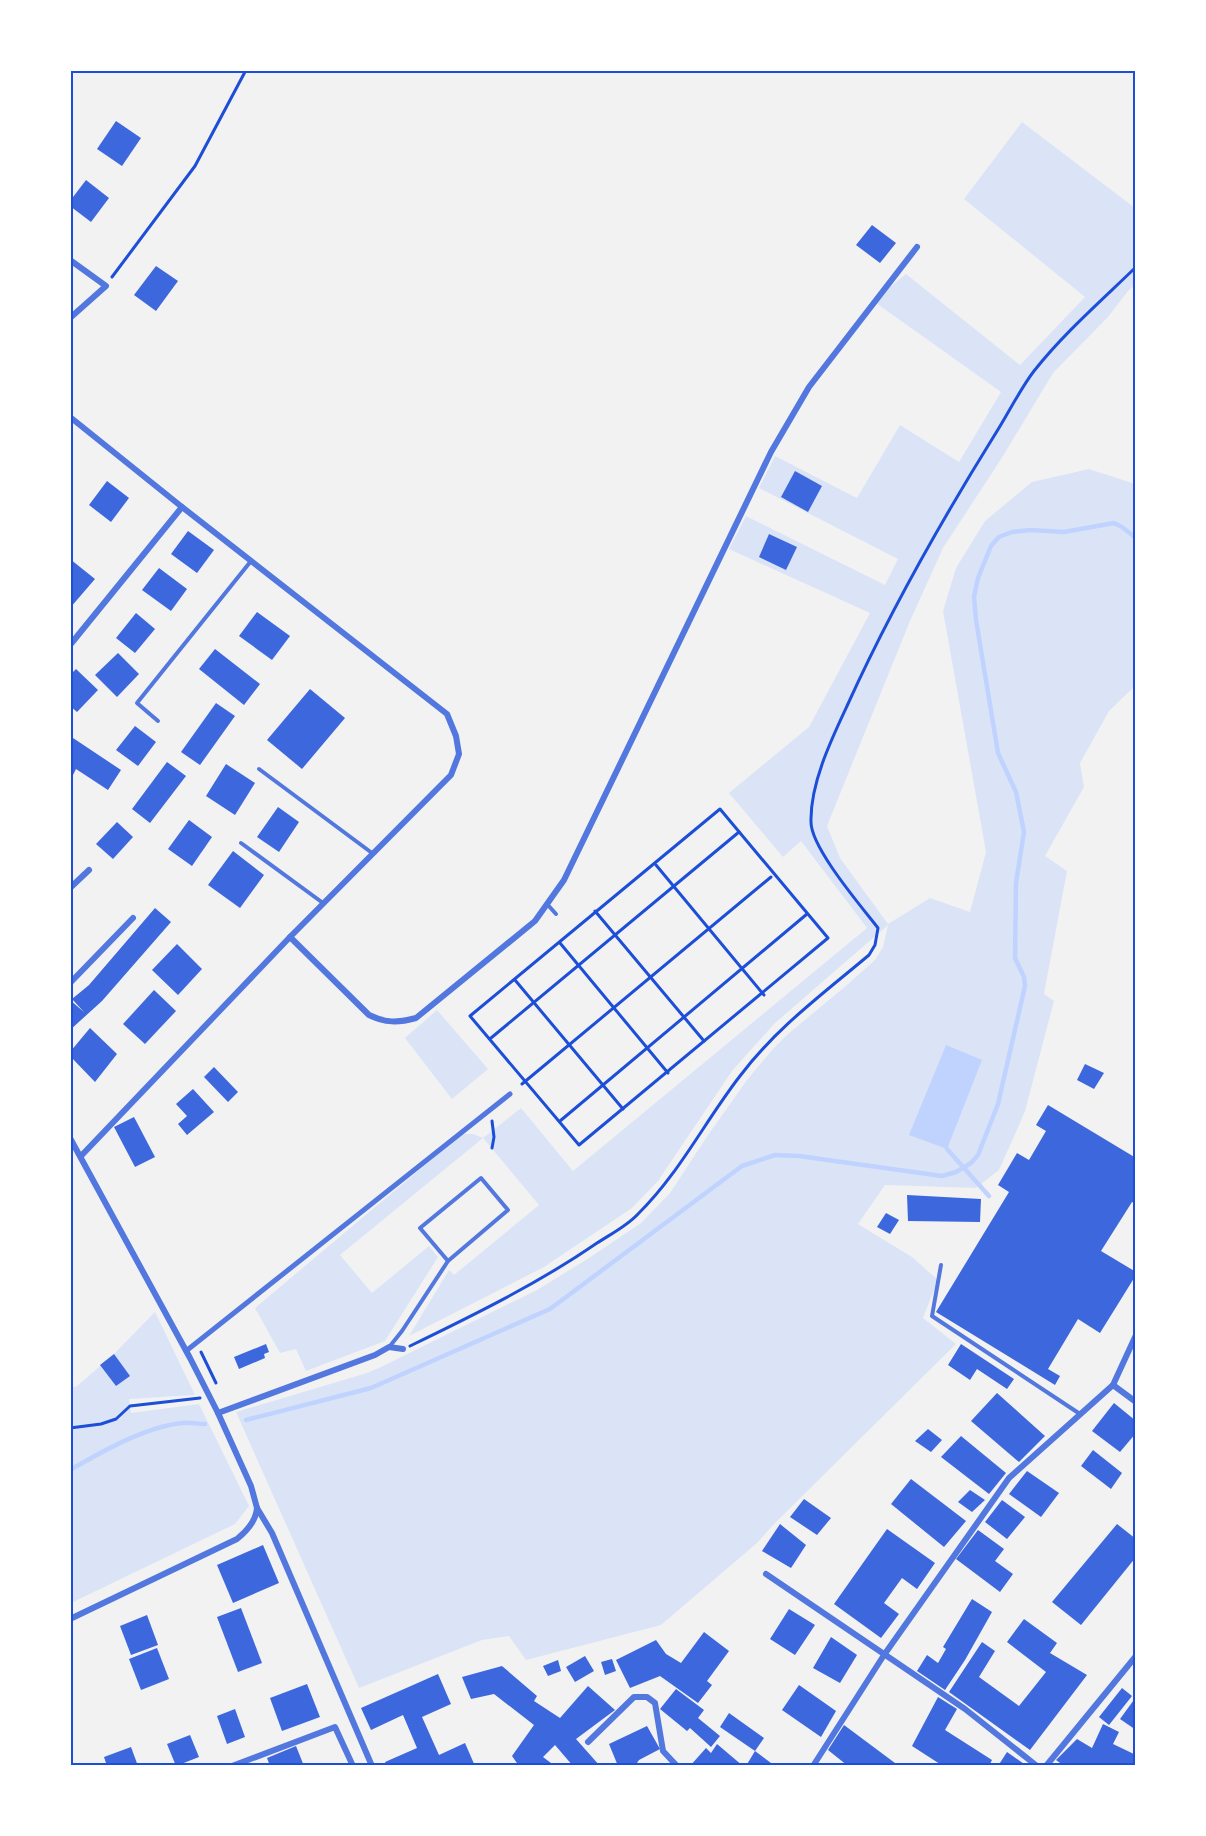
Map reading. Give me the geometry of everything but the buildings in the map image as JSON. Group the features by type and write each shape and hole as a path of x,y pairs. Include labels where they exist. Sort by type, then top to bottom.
{"street":[{"path":"290,937 369,1015 387,1022 405,1021 416,1018 535,921 564,880 771,452 809,387 917,247"},
{"path":"70,260 106,286 70,318"},
{"path":"70,417 447,714 456,736 459,754 451,775 290,937 81,1156"},
{"path":"70,645 182,507"},
{"path":"70,888 89,870"},
{"path":"70,983 133,918"},
{"path":"186,1351 510,1094"},
{"path":"70,1138 218,1413 251,1486 257,1508 257,1514 250,1526 237,1539 70,1618"},
{"path":"813,1766 884,1655 1010,1478 1113,1385 1136,1335"},
{"path":"218,1413 375,1355 389,1347 404,1349"},
{"path":"1113,1385 1136,1402"},
{"path":"257,1508 272,1533 372,1766"},
{"path":"766,1574 965,1709 1037,1766"},
{"path":"1046,1766 1136,1656"},
{"path":"588,1742 634,1697 647,1697 654,1703 663,1751 677,1766"},
{"path":"232,1766 334,1727 353,1766"}],"lane":[{"path":"158,721 137,703 251,561"},
{"path":"259,769 373,854"},
{"path":"241,843 324,903"},
{"path":"547,903 556,914"},
{"path":"389,1347 448,1261 508,1210 481,1178 420,1228 448,1261"},
{"path":"941,1264 932,1316 1080,1414"}],"path":[{"path":"106,286 195,166 246,70"},
{"path":"404,1349 532,1283 585,1252 636,1217 664,1187 702,1129 765,1045 869,955 875,945 878,928 826,859 815,840 810,824 814,790 833,737 885,626 955,499 1033,372 1080,319 1136,267"},
{"path":"720,809 828,938 764,994 579,1145 523,1082 471,1016 595,912 720,809"},
{"path":"491,1038 739,832"},
{"path":"656,865 764,994"},
{"path":"523,1082 771,877"},
{"path":"595,912 704,1041"},
{"path":"560,1121 807,914"},
{"path":"560,943 668,1072"},
{"path":"515,980 623,1109"},
{"path":"490,1110 494,1137 492,1148"},
{"path":"70,1428 116,1419 130,1406 200,1399 196,1390"}],"shaded area":[{"path":"1022,122 1135,208 1135,285 1108,317 1053,373 1003,456 943,548 910,621 827,826 840,858 888,924 930,898 970,912 986,852 943,611 956,568 985,521 1032,482 1089,469 1135,484 1135,686 1109,711 1080,763 1084,787 1045,856 1067,871 1044,994 1054,1001 1025,1111 999,1170 976,1188 885,1185 858,1224 912,1257 938,1280 923,1318 956,1344 757,1543 661,1625 526,1660 509,1636 482,1640 359,1688 236,1412 381,1367 537,1290 641,1223 670,1193 747,1080 772,1050 875,960 883,947 888,925 775,1023 732,1071 658,1181 632,1208 544,1267 409,1336 449,1270 454,1275 539,1205 483,1138 521,1108 573,1171 867,928 801,841 783,857 729,793 809,727 870,613 729,549 746,516 885,585 898,559 759,488 775,456 857,498 900,425 959,462 1001,392 876,303 885,291 906,274 1020,365 1085,297 964,199"},
{"path":"437,1010 488,1069 452,1099 405,1038"},
{"path":"462,1134 473,1134 483,1138 340,1255 372,1293 429,1246 438,1257 385,1341 306,1371 296,1349 280,1353 255,1308"},
{"path":"155,1312 195,1395 129,1399 131,1413 199,1404 249,1506 235,1524 71,1603 71,1386 76,1387 114,1354"}],"water":[{"path":"946,1045 982,1060 947,1149 909,1135"}],"waterway":[{"path":"246,1420 371,1388 550,1309 742,1166 775,1155 799,1156 942,1176 956,1172 971,1163 978,1155 998,1104 1025,986 1024,977 1015,958 1016,883 1024,832 1016,792 998,753 976,620 974,597 978,578 991,546 999,537 1012,532 1031,530 1064,532 1114,523 1136,538"},
{"path":"947,1149 989,1196"},
{"path":"70,1470 110,1448 154,1429 182,1423 205,1424"}]}
